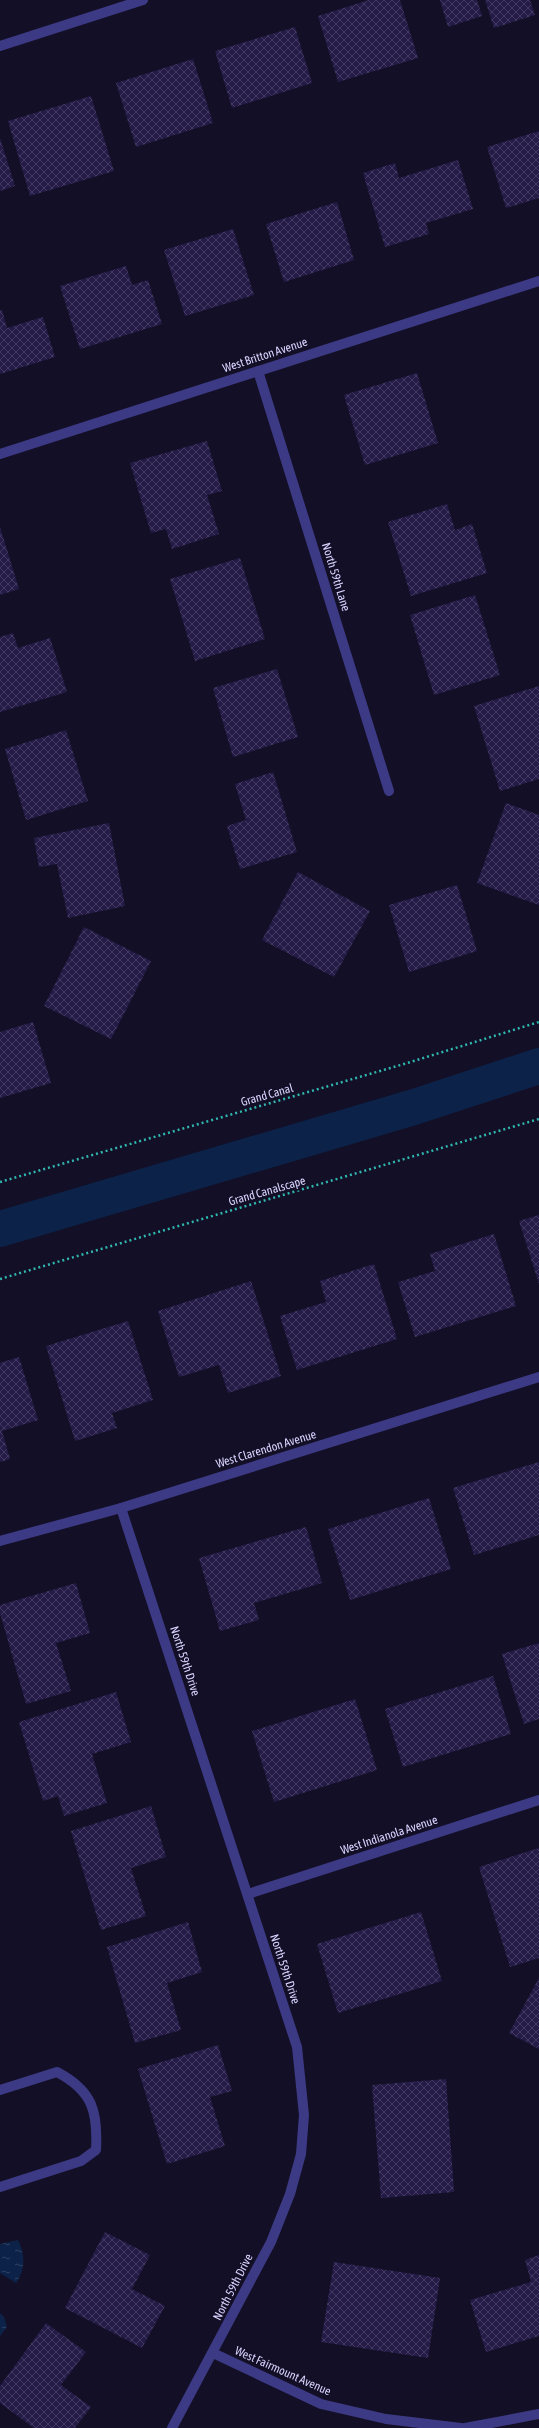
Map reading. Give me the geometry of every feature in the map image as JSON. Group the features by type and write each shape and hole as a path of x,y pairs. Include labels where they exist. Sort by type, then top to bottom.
{"street":[{"path":"0,46 143,0"},
{"name":"West Britton Avenue","path":"0,454 539,281"},
{"name":"North 59th Lane","path":"258,371 389,790"},
{"name":"West Clarendon Avenue","path":"0,1541 121,1508 539,1377"},
{"name":"North 59th Drive","path":"121,1508 297,2047 304,2115 300,2154 282,2214 271,2242 172,2428"},
{"name":"West Indianola Avenue","path":"248,1894 539,1800"},
{"path":"0,2090 57,2072 69,2078 84,2091 92,2105 98,2125 96,2150 81,2161 0,2187"},
{"name":"West Fairmount Avenue","path":"213,2353 321,2404 386,2419 461,2428"},
{"path":"465,2428 539,2414"}],"path":[{"name":"Grand Canal","path":"0,1182 396,1067 539,1022"},
{"name":"Grand Canalscape","path":"0,1279 539,1119"}],"water":[{"path":"18,2240 23,2256 23,2267 16,2283 0,2273 0,2244"},
{"path":"0,2313 4,2317 7,2327 0,2336"}],"building":[{"path":"369,0 400,0 418,58 338,82 318,16"},
{"path":"440,0 477,0 482,16 448,27"},
{"path":"485,0 530,0 535,15 494,28"},
{"path":"295,27 312,83 232,108 215,51"},
{"path":"193,59 213,123 136,147 116,83"},
{"path":"91,96 114,171 30,196 8,121"},
{"path":"539,131 539,198 506,208 487,147"},
{"path":"0,138 15,186 0,191"},
{"path":"458,160 473,209 426,223 429,234 385,247 363,173 395,163 399,178"},
{"path":"337,202 354,260 284,282 266,224"},
{"path":"233,229 254,295 185,316 164,250"},
{"path":"126,266 132,285 148,280 162,324 80,349 60,286"},
{"path":"2,310 7,328 43,317 55,357 0,374 0,311"},
{"path":"417,373 438,443 365,465 344,395"},
{"path":"207,441 222,491 207,495 219,534 172,549 166,529 151,533 130,463"},
{"path":"447,504 455,530 472,524 487,573 411,596 388,522"},
{"path":"0,527 19,589 0,595"},
{"path":"240,558 265,639 195,661 170,579"},
{"path":"475,595 500,675 434,695 410,615"},
{"path":"13,633 18,648 50,638 67,692 0,712 0,637"},
{"path":"277,669 298,737 233,757 213,688"},
{"path":"539,686 539,779 500,791 474,706"},
{"path":"66,730 88,801 26,820 5,749"},
{"path":"273,772 297,852 240,869 227,826 246,820 235,784"},
{"path":"506,803 539,815 539,905 477,883"},
{"path":"109,823 125,906 68,918 57,864 39,867 34,838"},
{"path":"298,872 370,911 334,977 262,940"},
{"path":"457,885 477,951 409,972 389,905"},
{"path":"84,927 151,961 111,1039 44,1006"},
{"path":"33,1022 51,1083 0,1098 0,1032"},
{"path":"539,1215 539,1284 519,1221"},
{"path":"494,1234 516,1306 415,1337 398,1282 435,1271 430,1254"},
{"path":"374,1264 397,1339 297,1370 280,1316 326,1302 320,1281"},
{"path":"251,1281 281,1376 228,1393 219,1365 179,1377 158,1311"},
{"path":"128,1321 153,1400 112,1413 117,1428 75,1441 46,1346"},
{"path":"19,1357 38,1420 2,1431 10,1459 0,1462 0,1363"},
{"path":"539,1462 539,1535 474,1555 453,1488"},
{"path":"429,1498 451,1569 350,1600 328,1529"},
{"path":"306,1527 322,1583 254,1603 259,1620 220,1631 199,1558"},
{"path":"76,1583 90,1633 56,1643 71,1691 26,1704 0,1613 0,1605"},
{"path":"539,1643 539,1719 524,1724 502,1654"},
{"path":"493,1676 511,1734 403,1767 385,1709"},
{"path":"116,1692 131,1742 92,1754 107,1803 64,1816 58,1796 43,1801 19,1722"},
{"path":"355,1699 377,1770 274,1802 252,1731"},
{"path":"151,1806 166,1857 131,1868 146,1916 101,1930 71,1831"},
{"path":"539,1848 539,1958 510,1967 479,1867"},
{"path":"421,1912 442,1981 338,2013 317,1944"},
{"path":"188,1922 202,1972 167,1983 181,2030 135,2043 107,1947"},
{"path":"539,1978 539,2049 509,2033"},
{"path":"218,2045 232,2091 210,2097 225,2146 167,2164 138,2069"},
{"path":"446,2079 454,2192 381,2198 372,2085"},
{"path":"105,2232 150,2255 132,2289 165,2306 142,2348 65,2308"},
{"path":"539,2255 539,2336 486,2352 470,2300 531,2282 525,2260"},
{"path":"334,2262 440,2278 428,2358 321,2342"},
{"path":"46,2323 86,2352 61,2385 91,2407 75,2428 34,2428 0,2403 0,2386"}],"waterway":[{"path":"0,1229 414,1107 539,1066"}]}
